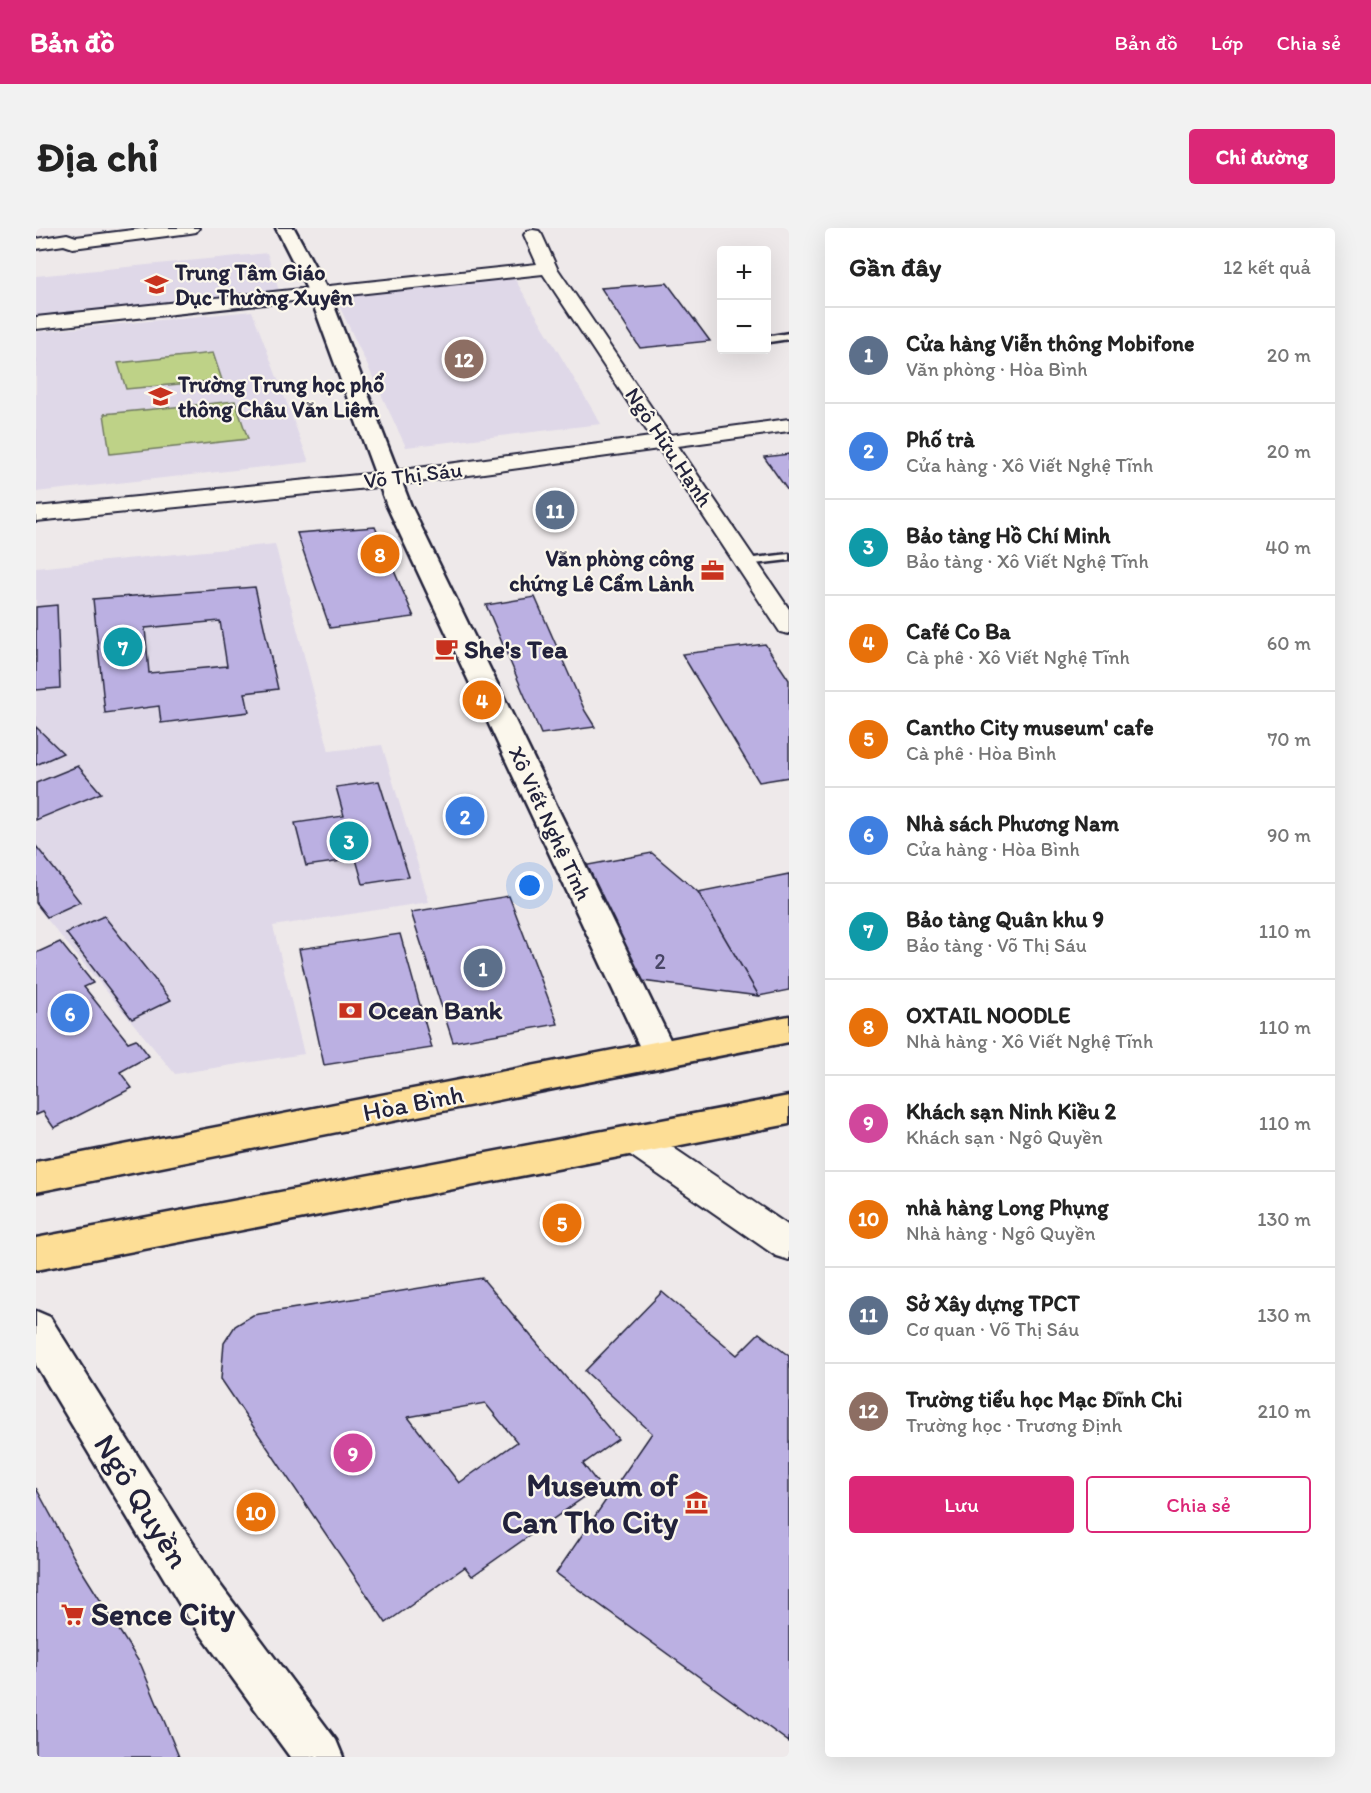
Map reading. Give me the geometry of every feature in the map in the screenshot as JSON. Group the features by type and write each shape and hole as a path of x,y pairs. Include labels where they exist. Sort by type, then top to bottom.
{"main road":[{"name":"Hòa Bình","path":"36,1177 789,1029"},
{"path":"36,1254 789,1110"}],"street":[{"path":"36,244 67,239 73,243 190,228"},
{"name":"Xô Viết Nghệ Tĩnh","path":"285,228 319,293 399,506 660,1054"},
{"name":"Ngô Hữu Hạnh","path":"533,235 546,264 789,627"},
{"path":"36,323 319,293 546,264"},
{"name":"Võ Thị Sáu","path":"36,514 388,479 789,425"},
{"path":"635,1140 789,1245"},
{"name":"Ngô Quyền","path":"36,1329 199,1594 319,1757"}],"lane":[{"path":"771,339 789,336"},
{"path":"746,562 789,557"}],"shaded area":[{"name":"Trung Tâm Giáo Dục Thường Xuyên","path":"267,253 280,294 36,320 36,276"},
{"path":"513,276 601,424 406,447 334,295"},
{"name":"Trường Trung học phổ thông Châu Văn Liêm","path":"252,311 309,462 36,492 36,332"},
{"path":"275,544 329,751 382,745 429,902 273,926 304,1054 175,1074 36,906 36,568"}],"green space":[{"path":"213,353 222,380 126,389 118,363"},
{"path":"235,401 248,439 110,454 104,414"}],"building":[{"path":"667,283 710,341 640,348 601,288"},
{"path":"789,454 789,491 788,491 764,457"},
{"path":"375,527 414,617 330,628 297,533"},
{"path":"255,587 278,689 245,693 249,712 161,723 159,706 105,713 93,599","holes":["220,621 227,666 149,673 145,628"]},
{"path":"535,597 585,711 595,727 541,734 486,605"},
{"path":"57,605 60,688 36,690 36,607"},
{"path":"765,644 789,680 789,777 759,782 682,654"},
{"path":"36,727 63,753 36,765"},
{"path":"78,766 101,793 36,820 36,783"},
{"path":"379,781 409,877 363,884 356,859 306,866 295,823 344,816 336,787"},
{"path":"36,846 80,902 47,917 36,903"},
{"path":"652,853 698,892 759,996 642,981 583,866"},
{"path":"789,874 789,990 759,996 698,892"},
{"path":"509,896 558,1024 453,1042 411,912"},
{"path":"104,916 171,1000 132,1019 66,933"},
{"path":"400,934 432,1048 324,1065 299,949"},
{"path":"60,942 93,983 84,987 128,1042 136,1039 149,1056 120,1072 132,1088 54,1128 43,1112 36,1115 36,953"},
{"path":"482,1278 618,1439 583,1464 600,1486 472,1576 465,1567 386,1623 221,1379 224,1343 235,1326 253,1315","holes":["485,1403 517,1442 459,1483 408,1417"]},
{"name":"Museum of Can Tho City","path":"662,1292 737,1355 759,1333 789,1356 789,1742 556,1573 652,1433 585,1371"},
{"name":"Sence City","path":"36,1488 77,1563 141,1665 179,1757 36,1757"}],"place":[{"name":"Trung Tâm Giáo Dục Thường Xuyên","path":"157,285"},
{"name":"Trường tiểu học Mạc Đĩnh Chi","path":"464,359"},
{"name":"Trường Trung học phổ thông Châu Văn Liêm","path":"160,397"},
{"name":"Sở Xây dựng TPCT","path":"555,510"},
{"name":"OXTAIL NOODLE","path":"380,554"},
{"name":"Văn phòng công chứng Lê Cẩm Lành","path":"712,571"},
{"name":"Bảo tàng Quân khu 9","path":"123,647"},
{"name":"She's Tea","path":"446,649"},
{"name":"Café Co Ba","path":"482,700"},
{"name":"Phố trà","path":"465,816"},
{"name":"Bảo tàng Hồ Chí Minh","path":"349,841"},
{"name":"Cửa hàng Viễn thông Mobifone","path":"483,968"},
{"name":"Ocean Bank","path":"350,1010"},
{"name":"Nhà sách Phương Nam","path":"70,1013"},
{"name":"Cantho City museum' cafe","path":"562,1223"},
{"name":"Khách sạn Ninh Kiều 2","path":"353,1453"},
{"name":"Museum of Can Tho City","path":"696,1503"},
{"name":"nhà hàng Long Phụng","path":"256,1512"},
{"name":"Sence City","path":"73,1614"}]}
